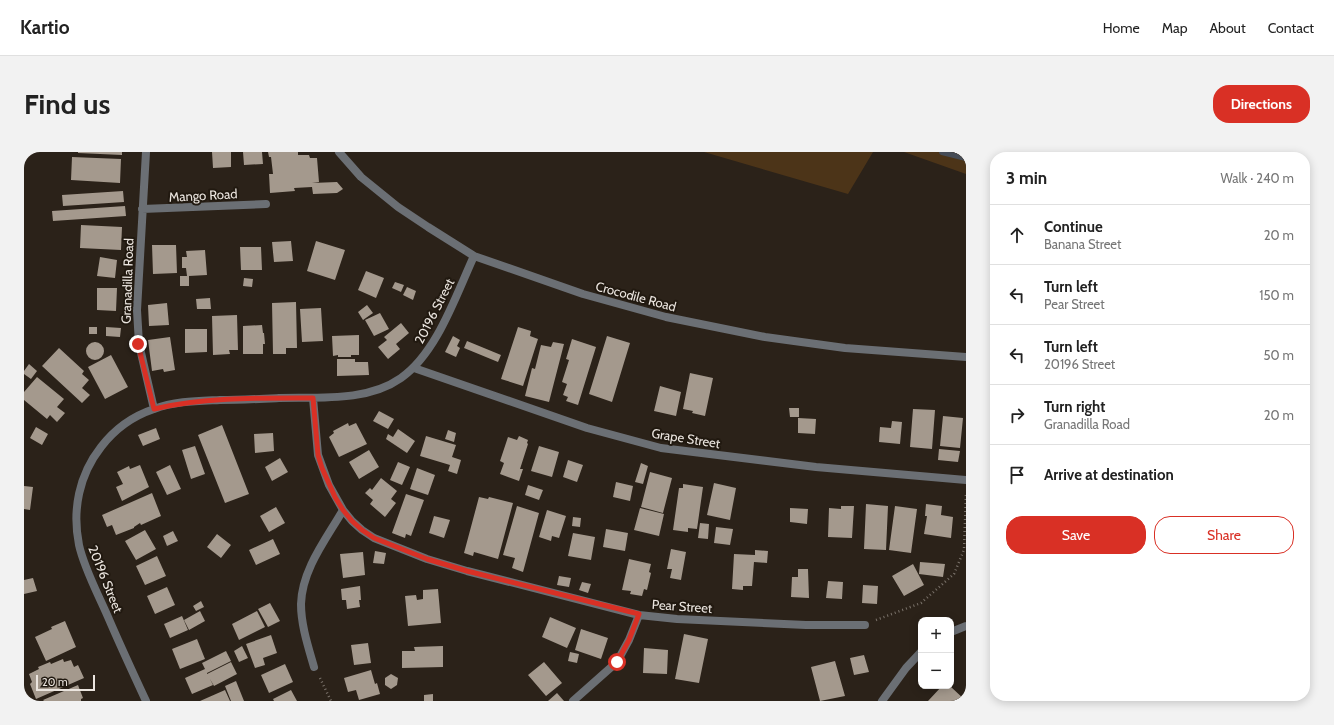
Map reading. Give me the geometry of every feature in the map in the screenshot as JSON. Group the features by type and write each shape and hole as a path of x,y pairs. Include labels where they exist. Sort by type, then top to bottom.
{"street":[{"name":"Granadilla Road","path":"146,152 137,310 138,344 154,409"},
{"name":"Crocodile Road","path":"339,152 361,177 398,207 474,256 584,294 666,317 764,337 845,348 966,357"},
{"name":"Mango Road","path":"142,209 266,204"},
{"name":"20196 Street","path":"146,701 85,564 79,545 76,524 79,489 94,456 106,440 133,418 154,409 175,403 358,395 381,388 400,378 414,368 430,348 440,331 474,256"},
{"name":"Grape Street","path":"414,368 587,428 661,448 816,467 966,480"},
{"name":"Pear Street","path":"313,398 318,455 329,485 343,510 352,521 374,538 427,559 467,571 639,614 677,619 791,624 865,625"},
{"path":"314,667 303,630 301,603 304,584 312,564 343,510"},
{"path":"573,701 617,662 629,640 639,614"},
{"path":"954,631 966,626"},
{"path":"882,701 906,668 920,653"}],"path":[{"path":"865,625 921,603 954,574 964,550 966,490"},
{"path":"314,667 331,701"}],"shaded area":[{"path":"704,152 873,152 848,194"},
{"path":"904,152 966,152 966,174"}],"building":[{"path":"122,152 122,155 78,153"},
{"path":"212,152 231,152 231,167 213,168"},
{"path":"243,152 262,152 263,164 244,165"},
{"path":"268,152 298,152 298,155 309,155 310,158 317,158 319,182 312,183 337,182 343,189 337,193 313,194 312,187 294,188 295,191 270,193 269,174 273,174 271,157 269,157"},
{"path":"72,157 121,159 120,183 71,180"},
{"path":"123,191 124,202 63,206 62,195"},
{"path":"125,206 126,216 53,221 52,211"},
{"path":"81,225 122,227 121,250 80,248"},
{"path":"291,241 293,261 274,262 272,242"},
{"path":"316,241 345,250 335,280 307,271"},
{"path":"152,245 176,245 177,273 153,274"},
{"path":"240,247 261,247 262,270 241,270"},
{"path":"205,250 207,275 189,276 189,286 180,286 180,276 187,276 186,268 182,268 182,257 187,257 186,251"},
{"path":"100,257 117,260 115,278 97,276"},
{"path":"366,271 384,278 376,298 358,290"},
{"path":"244,278 253,279 252,287 243,286"},
{"path":"395,282 404,285 401,292 392,288"},
{"path":"407,287 416,291 413,300 403,295"},
{"path":"97,288 117,288 116,311 97,310"},
{"path":"210,298 211,309 197,309 196,299"},
{"path":"296,302 297,348 286,348 286,354 273,354 272,303"},
{"path":"167,303 169,325 149,326 148,305"},
{"path":"367,305 373,313 363,320 358,312"},
{"path":"321,308 323,341 302,342 300,309"},
{"path":"380,313 389,329 374,336 365,320"},
{"path":"237,315 238,350 229,350 230,354 213,355 212,316"},
{"path":"401,323 409,333 396,344 400,349 388,359 378,347 387,340 384,337"},
{"path":"262,325 265,344 263,344 263,354 243,354 243,326"},
{"path":"89,327 97,327 97,334 89,334"},
{"path":"106,327 121,328 120,337 106,336"},
{"path":"518,327 531,331 530,336 538,339 523,386 501,379"},
{"path":"185,329 207,329 207,352 185,353"},
{"path":"359,335 359,355 351,355 351,357 338,357 338,355 333,356 332,336"},
{"path":"453,336 460,340 457,346 460,348 456,357 445,352"},
{"path":"607,336 630,343 612,402 589,394"},
{"path":"170,337 175,370 164,372 163,369 152,371 148,340"},
{"path":"572,339 596,347 578,405 566,401 568,397 563,395 567,384 562,382 569,360 566,359"},
{"path":"467,341 501,355 498,362 464,348"},
{"path":"95,342 101,345 104,351 101,357 95,360 89,357 86,351 89,345"},
{"path":"553,342 564,344 549,402 525,396 532,368 535,369 541,345 551,347"},
{"path":"59,348 84,371 82,374 89,380 82,388 90,395 82,403 42,366"},
{"path":"111,355 128,387 105,399 88,367"},
{"path":"337,359 355,359 355,362 368,362 369,375 337,376"},
{"path":"29,364 37,371 31,379 24,374 24,371"},
{"path":"690,373 713,378 705,416 683,409"},
{"path":"37,377 64,399 57,407 65,413 57,422 50,415 47,419 24,400 24,392"},
{"path":"660,386 681,392 676,416 654,411"},
{"path":"789,408 799,408 799,417 790,417"},
{"path":"913,409 935,410 932,449 910,447"},
{"path":"379,411 394,419 388,429 373,421"},
{"path":"943,416 963,418 960,448 940,446"},
{"path":"798,418 816,419 815,434 798,433"},
{"path":"892,421 902,422 900,444 879,442 880,427 891,428"},
{"path":"348,423 349,426 356,423 367,444 339,457 329,437 334,433 333,431"},
{"path":"222,425 249,494 225,503 198,435"},
{"path":"36,427 48,434 42,445 30,438"},
{"path":"156,428 160,439 143,446 138,435"},
{"path":"398,429 415,441 407,453 386,439 388,434 393,437"},
{"path":"448,430 456,433 454,442 445,439"},
{"path":"273,433 274,451 255,453 254,434"},
{"path":"426,436 456,445 452,457 461,460 457,474 448,471 450,465 420,456"},
{"path":"519,436 528,440 528,444 520,469 523,469 519,481 500,474 504,463 500,461 508,437 517,440"},
{"path":"195,446 205,474 191,479 182,450"},
{"path":"539,446 559,452 552,477 531,471"},
{"path":"939,449 960,451 958,462 938,460"},
{"path":"369,450 379,467 359,479 349,462"},
{"path":"280,458 288,472 272,481 265,467"},
{"path":"568,460 583,465 577,482 563,477"},
{"path":"398,462 410,467 402,485 390,480"},
{"path":"641,463 648,466 643,484 635,482"},
{"path":"140,465 149,487 122,501 116,487 123,484 117,472 129,466 130,469"},
{"path":"170,465 181,489 167,495 156,472"},
{"path":"417,468 435,475 428,495 410,489"},
{"path":"650,472 672,478 663,513 641,507"},
{"path":"381,478 397,491 391,499 396,503 385,517 370,504 373,500 365,493 370,488 372,490"},
{"path":"616,482 633,486 630,501 613,497"},
{"path":"714,483 736,488 730,520 707,515"},
{"path":"683,484 703,487 697,529 688,528 688,532 673,530 679,488 683,488"},
{"path":"528,485 543,490 539,500 525,495"},
{"path":"24,486 33,487 30,510 24,509"},
{"path":"152,493 161,516 141,525 140,523 134,528 116,535 112,525 107,527 102,515"},
{"path":"406,494 424,500 411,536 406,534 405,538 392,533"},
{"path":"479,497 488,499 489,497 513,503 498,559 474,552 473,556 464,553"},
{"path":"866,504 888,506 886,550 864,549"},
{"path":"926,504 942,506 941,515 953,517 951,538 924,534 927,516 925,516"},
{"path":"517,506 539,513 523,572 512,568 515,558 503,555"},
{"path":"841,506 854,506 852,538 828,537 829,508 841,509"},
{"path":"895,506 917,509 911,553 889,550"},
{"path":"276,507 285,523 269,532 260,516"},
{"path":"640,508 664,514 659,536 634,530"},
{"path":"790,508 808,509 807,524 790,522"},
{"path":"547,510 566,516 559,538 552,536 551,541 539,537"},
{"path":"434,516 450,520 444,538 429,533"},
{"path":"573,517 581,518 580,527 572,526"},
{"path":"700,523 709,524 708,539 698,538"},
{"path":"716,527 733,529 730,545 714,543"},
{"path":"606,529 628,533 625,551 603,547"},
{"path":"145,530 156,549 136,560 125,541"},
{"path":"173,531 178,541 167,546 163,536"},
{"path":"573,533 595,537 591,560 568,556"},
{"path":"217,534 231,545 221,558 207,547"},
{"path":"273,539 280,554 256,565 249,550"},
{"path":"671,549 686,552 681,580 670,578 672,569 667,569"},
{"path":"755,550 768,551 767,563 754,562 752,586 743,586 743,590 732,589 734,554 755,555"},
{"path":"375,551 386,553 384,564 373,563"},
{"path":"363,552 365,575 343,578 340,554"},
{"path":"157,556 166,576 145,585 136,566"},
{"path":"629,559 651,564 649,572 651,573 647,590 644,589 642,596 630,594 631,591 622,590"},
{"path":"920,562 945,564 943,577 919,574"},
{"path":"913,564 924,585 904,596 892,576"},
{"path":"798,569 808,569 809,598 791,597 792,577 798,577"},
{"path":"559,576 571,578 569,587 557,585"},
{"path":"33,578 37,591 24,594 24,580"},
{"path":"828,581 843,582 842,599 826,598"},
{"path":"582,582 591,584 588,593 579,590"},
{"path":"863,585 878,586 877,604 862,603"},
{"path":"360,586 360,607 347,609 346,600 342,600 341,589"},
{"path":"167,587 175,605 155,614 147,596"},
{"path":"438,589 441,623 408,626 405,596 416,595 417,600 423,599 423,590"},
{"path":"201,601 204,607 196,611 193,606"},
{"path":"270,603 280,621 268,627 258,609"},
{"path":"200,611 205,621 189,630 184,620"},
{"path":"257,611 265,627 239,640 232,624"},
{"path":"182,616 188,630 170,638 164,624"},
{"path":"550,617 576,628 567,648 542,637"},
{"path":"65,621 76,647 46,661 35,637 52,629 51,627"},
{"path":"581,629 608,638 601,659 575,650"},
{"path":"684,634 708,639 699,683 675,679"},
{"path":"271,635 277,653 263,658 265,665 255,668 246,644"},
{"path":"197,639 205,659 180,669 172,649"},
{"path":"368,643 371,663 354,665 351,645"},
{"path":"242,646 248,658 239,662 234,651"},
{"path":"443,646 443,667 402,668 402,651 415,651 414,647"},
{"path":"644,648 668,650 667,674 643,673"},
{"path":"226,651 231,661 207,674 231,662 237,674 214,686 210,679 213,685 192,694 185,678 205,669 202,663"},
{"path":"570,652 579,654 577,663 568,661"},
{"path":"864,655 869,672 854,675 850,658"},
{"path":"63,659 64,662 71,660 74,667 78,665 84,678 36,699 30,684 32,682 29,674 39,669 38,667"},
{"path":"835,661 845,696 820,701 811,667"},
{"path":"544,662 562,683 546,696 528,675"},
{"path":"285,664 293,682 269,693 261,675"},
{"path":"371,670 380,694 359,700 356,690 348,692 344,678"},
{"path":"391,674 398,678 397,685 391,689 385,685 385,678"},
{"path":"236,681 244,701 231,701 225,686"},
{"path":"78,685 83,698 81,701 43,700"},
{"path":"939,689 953,689 966,701 928,701"},
{"path":"225,690 230,701 200,701"},
{"path":"291,690 297,701 274,701 273,699"},
{"path":"557,693 564,701 548,701"},
{"path":"433,694 433,701 424,701 424,695"}],"waterway":[{"path":"942,152 966,158"}],"route":[{"path":"138,344 154,409 175,403 202,401 313,398 318,455 329,485 343,510 352,521 374,538 427,559 467,571 639,614 629,640 617,662"}]}
